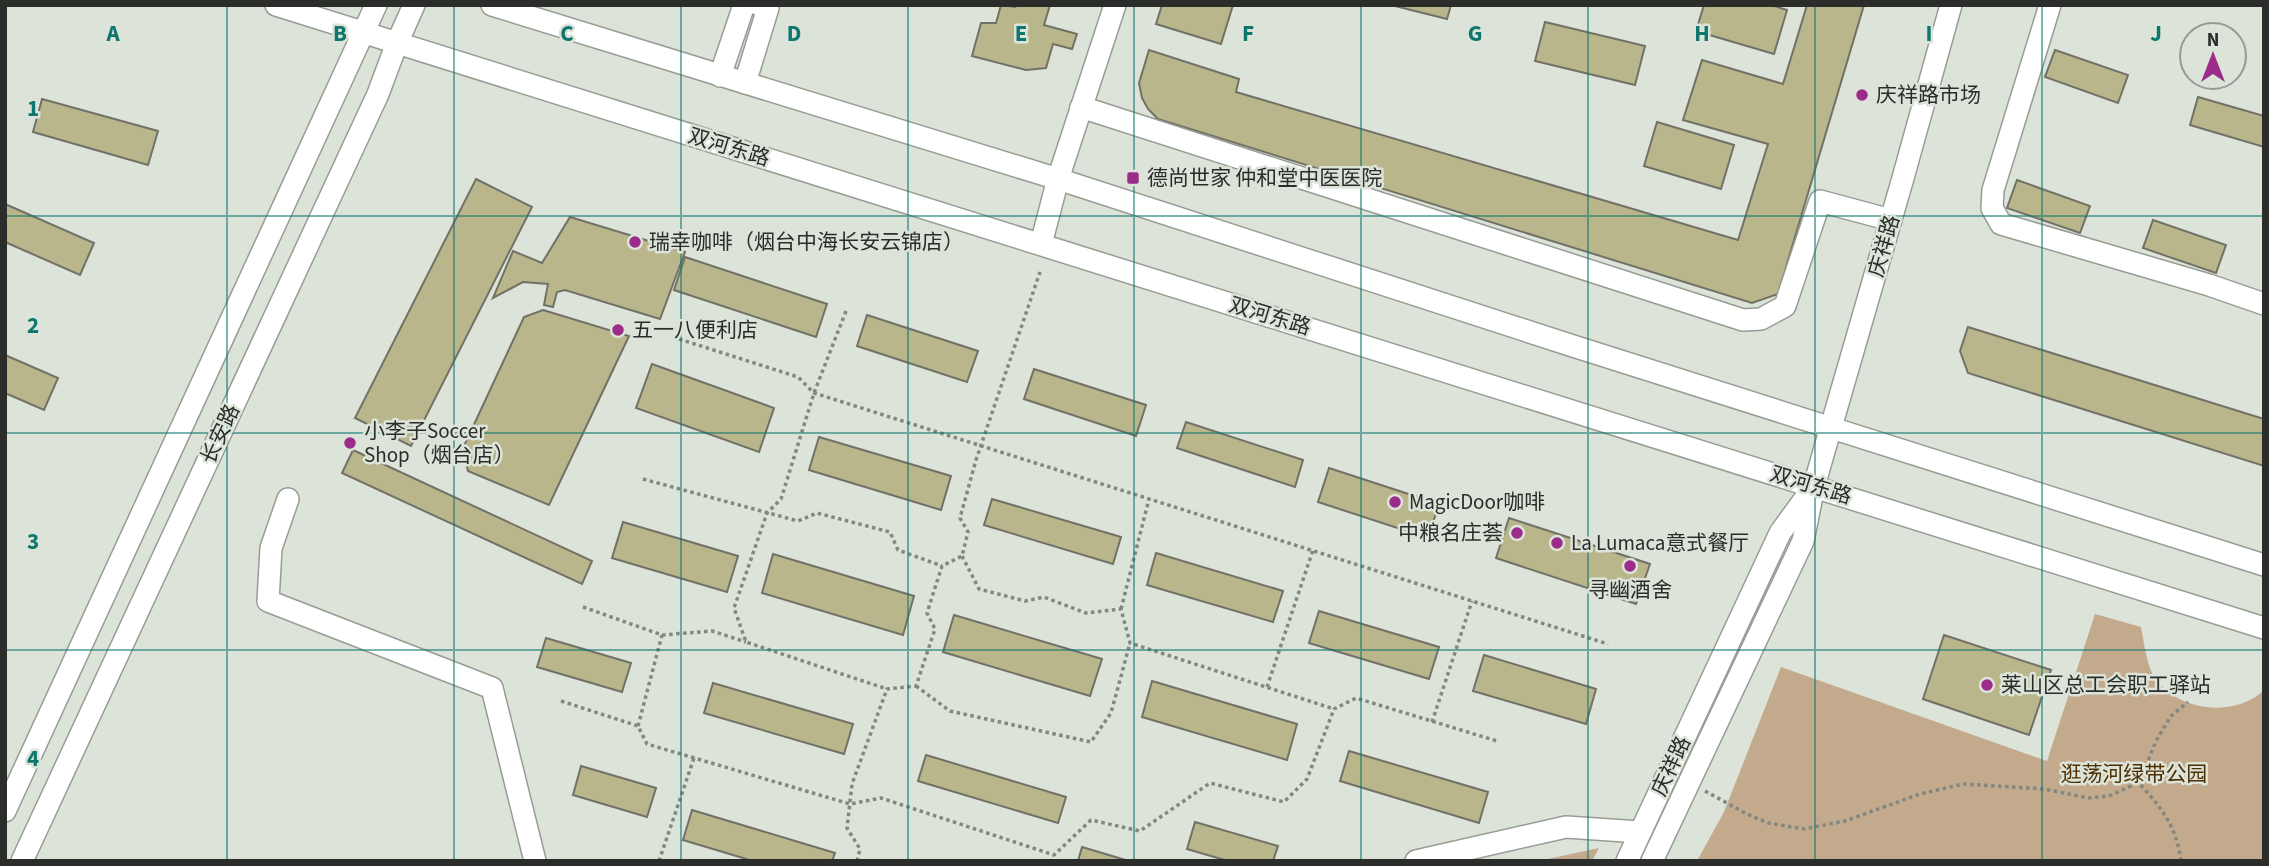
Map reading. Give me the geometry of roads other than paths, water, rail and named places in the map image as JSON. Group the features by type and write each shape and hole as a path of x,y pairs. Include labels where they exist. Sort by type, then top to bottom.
{"street":[{"name":"双河东路","path":"276,5 2264,628"},
{"name":"长安路","path":"5,811 376,5"},
{"name":"长安路","path":"22,861 378,94 414,5"},
{"path":"492,5 1058,179 2264,565"},
{"path":"720,76 744,5"},
{"path":"745,83 768,8 759,5"},
{"path":"1041,244 1058,179 1115,5"},
{"name":"庆祥路","path":"1652,861 1803,541 1814,486 1951,5"},
{"path":"2050,5 2007,137 1993,190 1992,208 2001,224 2209,285 2264,304"},
{"path":"1081,107 1743,320 1761,319 1785,306 1820,201 1891,220"},
{"name":"庆祥路","path":"1627,861 1780,533 1814,486"},
{"path":"288,499 271,548 268,601 492,688 535,861"},
{"path":"1416,861 1566,827 1640,832"}],"place":[{"name":"庆祥路市场","path":"1862,95"},
{"name":"德尚世家 仲和堂中医医院","path":"1133,178"},
{"name":"瑞幸咖啡（烟台中海长安云锦店）","path":"635,242"},
{"name":"五一八便利店","path":"618,330"},
{"name":"小李子Soccer Shop（烟台店）","path":"350,443"},
{"name":"MagicDoor咖啡","path":"1395,502"},
{"name":"中粮名庄荟","path":"1517,533"},
{"name":"La Lumaca意式餐厅","path":"1557,543"},
{"name":"寻幽酒舍","path":"1630,566"},
{"name":"莱山区总工会职工驿站","path":"1987,685"}],"park label":[{"name":"逛荡河绿带公园","path":"2134,774"}]}
